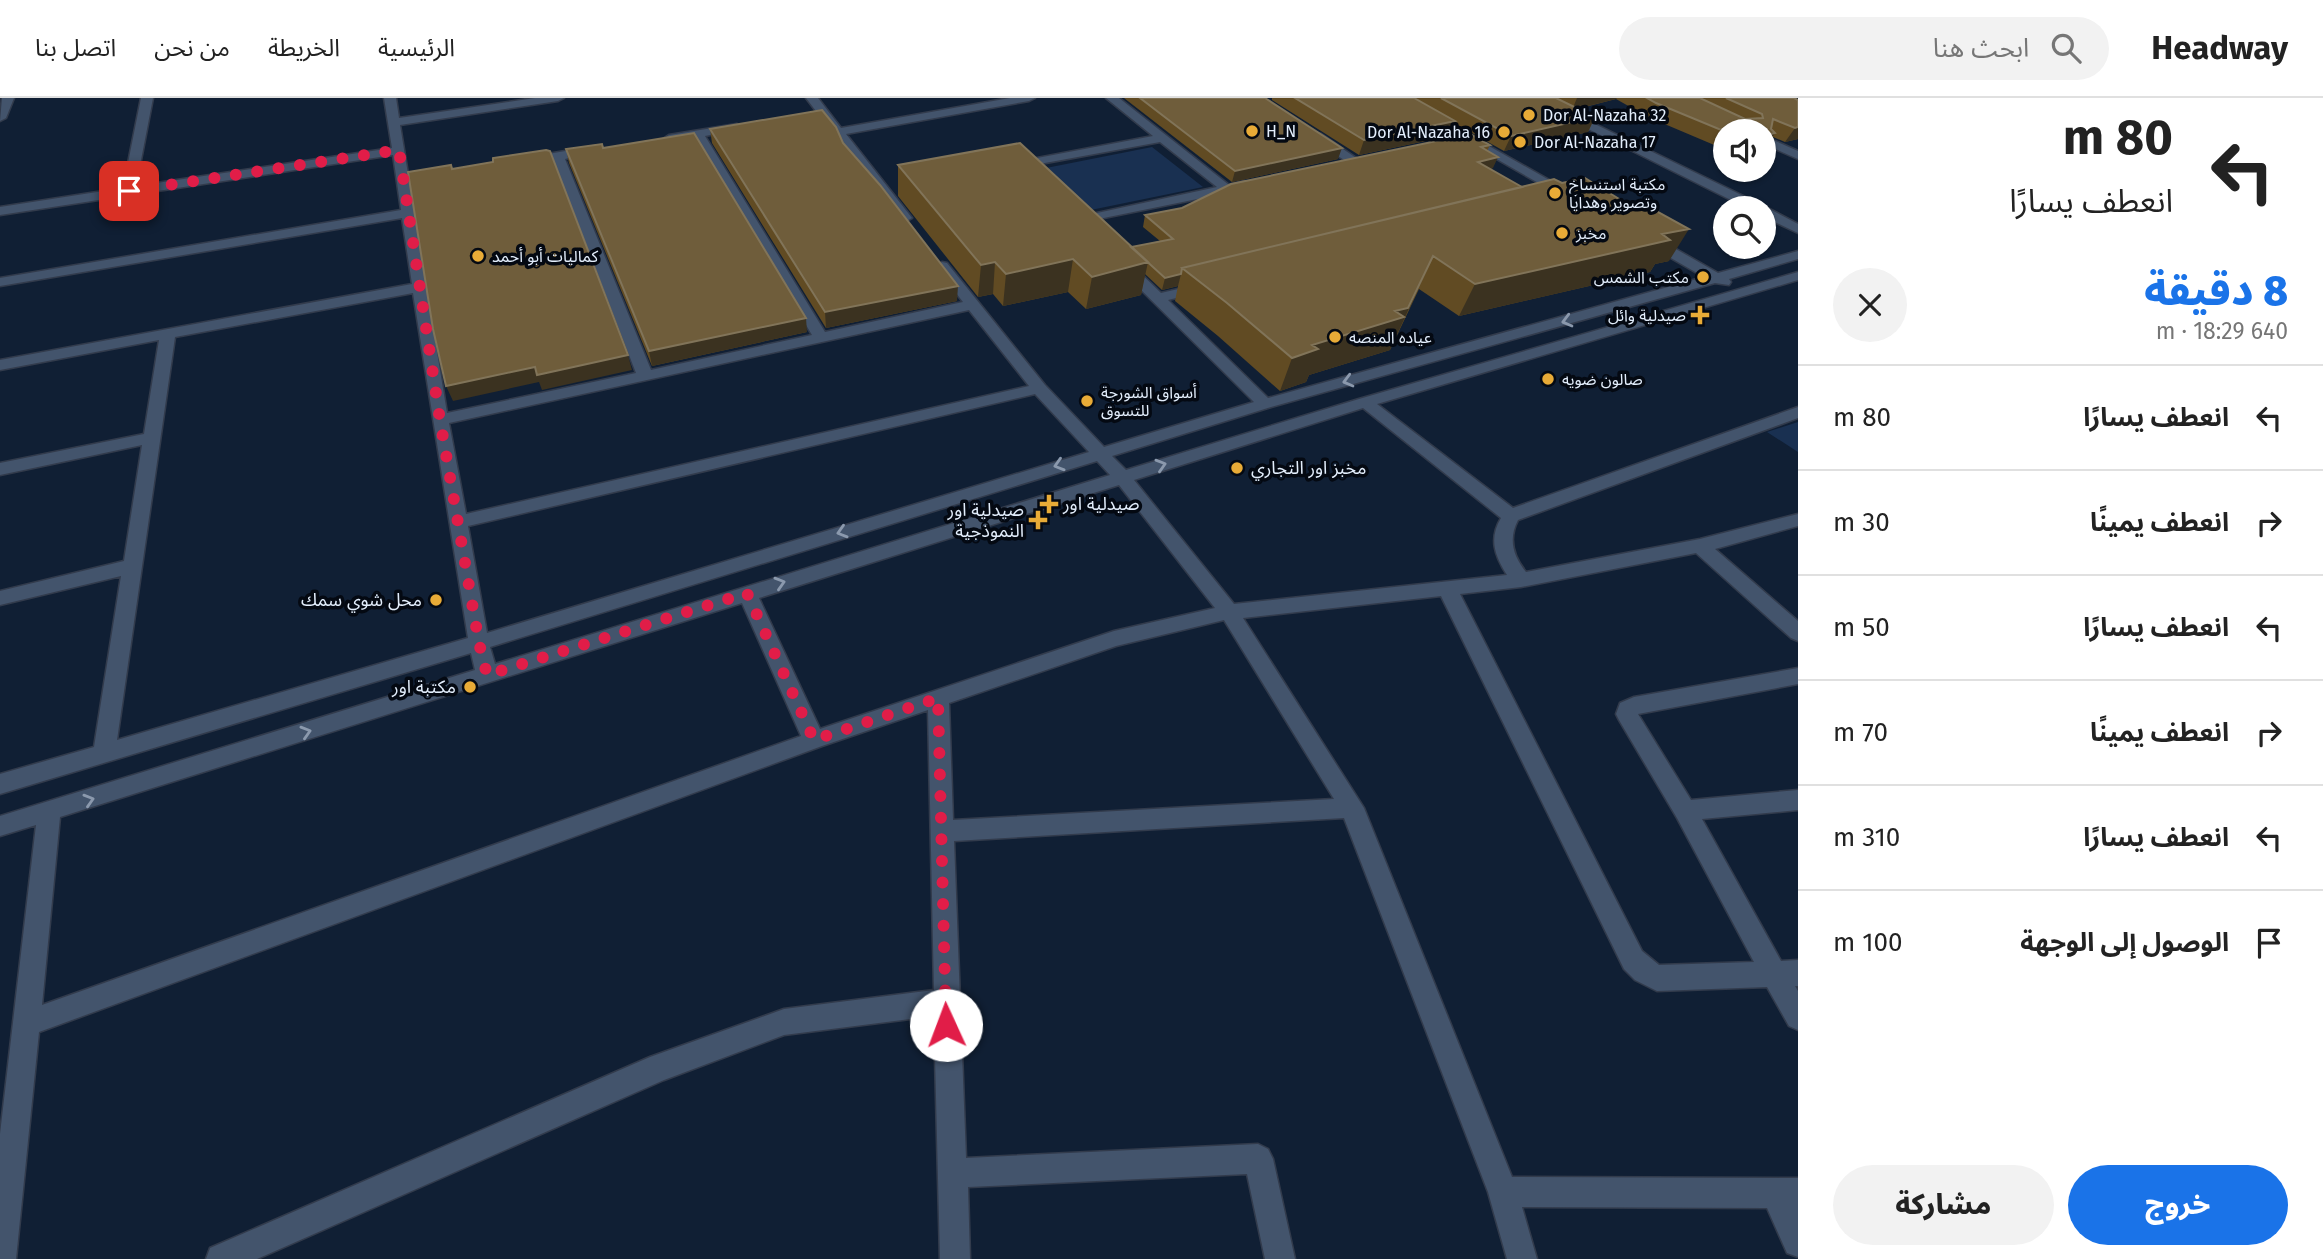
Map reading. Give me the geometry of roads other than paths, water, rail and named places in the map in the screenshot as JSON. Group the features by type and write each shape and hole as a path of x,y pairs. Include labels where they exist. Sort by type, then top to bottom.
{"street":[{"path":"0,118 8,98"},
{"path":"129,191 147,98"},
{"path":"390,98 399,150 410,180 409,213 440,420 487,675"},
{"path":"394,122 558,98"},
{"path":"812,98 818,114 840,132 892,190 915,231"},
{"path":"956,98 968,109"},
{"path":"840,132 1030,98"},
{"path":"1112,98 1227,189"},
{"path":"1396,98 1576,199 1544,202"},
{"path":"1532,98 1732,196"},
{"path":"660,140 748,126"},
{"path":"1300,126 1362,160 1330,167"},
{"path":"698,134 822,339"},
{"path":"993,170 1025,169 1161,138"},
{"path":"1442,143 1467,138"},
{"path":"1776,145 1798,155"},
{"path":"507,165 609,148"},
{"path":"0,211 399,150"},
{"path":"558,156 646,377"},
{"path":"1079,221 1253,184"},
{"path":"0,282 409,213"},
{"path":"1776,218 1798,229"},
{"path":"1639,234 1743,293"},
{"path":"930,251 971,306 1039,388 1122,477 1229,612 1352,808 1503,1192 1522,1259"},
{"path":"0,784 479,643 1265,404 1798,256"},
{"path":"1119,260 1265,404"},
{"path":"0,826 1365,402 1743,293 1794,281"},
{"path":"1159,298 1212,285"},
{"path":"0,365 420,287"},
{"path":"440,420 971,306"},
{"path":"104,753 168,334"},
{"path":"458,522 1039,388"},
{"path":"1365,402 1511,516"},
{"path":"1521,580 1503,552 1503,526 1511,516 1798,412"},
{"path":"0,469 152,438"},
{"path":"28,1023 814,740 1114,639 1229,612 1521,580 1700,546 1798,520"},
{"path":"1700,546 1798,633"},
{"path":"0,598 133,566"},
{"path":"1448,590 1633,960 1643,971 1657,978 1787,973"},
{"path":"747,593 814,740"},
{"path":"1798,676 1628,709 1627,714 1787,973 1798,1017"},
{"path":"938,698 954,1259"},
{"path":"1685,811 1798,800"},
{"path":"941,831 1352,808"},
{"path":"1,1259 50,812"},
{"path":"221,1259 660,1067 784,1022 946,1000"},
{"path":"951,1173 1258,1160 1280,1259"},
{"path":"1503,1192 1787,1192 1798,1242"}],"place":[{"name":"Dor Al-Nazaha 32","path":"1529,115"},
{"name":"H_N","path":"1252,131"},
{"name":"Dor Al-Nazaha 16","path":"1504,132"},
{"name":"Dor Al-Nazaha 17","path":"1520,142"},
{"name":"مكتبة استنساخ وتصوير وهدايا","path":"1555,193"},
{"name":"مخبز","path":"1562,233"},
{"name":"كماليات أبو أحمد","path":"478,256"},
{"name":"مكتب الشمس","path":"1703,277"},
{"name":"صيدلية وائل","path":"1700,315"},
{"name":"عياده المنصه","path":"1335,337"},
{"name":"صالون ضويه","path":"1548,379"},
{"name":"أسواق الشورجة للتسوق","path":"1087,401"},
{"name":"مخبز اور التجاري","path":"1237,468"},
{"name":"صيدلية اور","path":"1049,504"},
{"name":"صيدلية اور النموذجية","path":"1038,520"},
{"name":"محل شوي سمك","path":"436,600"},
{"name":"مكتبة اور","path":"470,687"}]}
